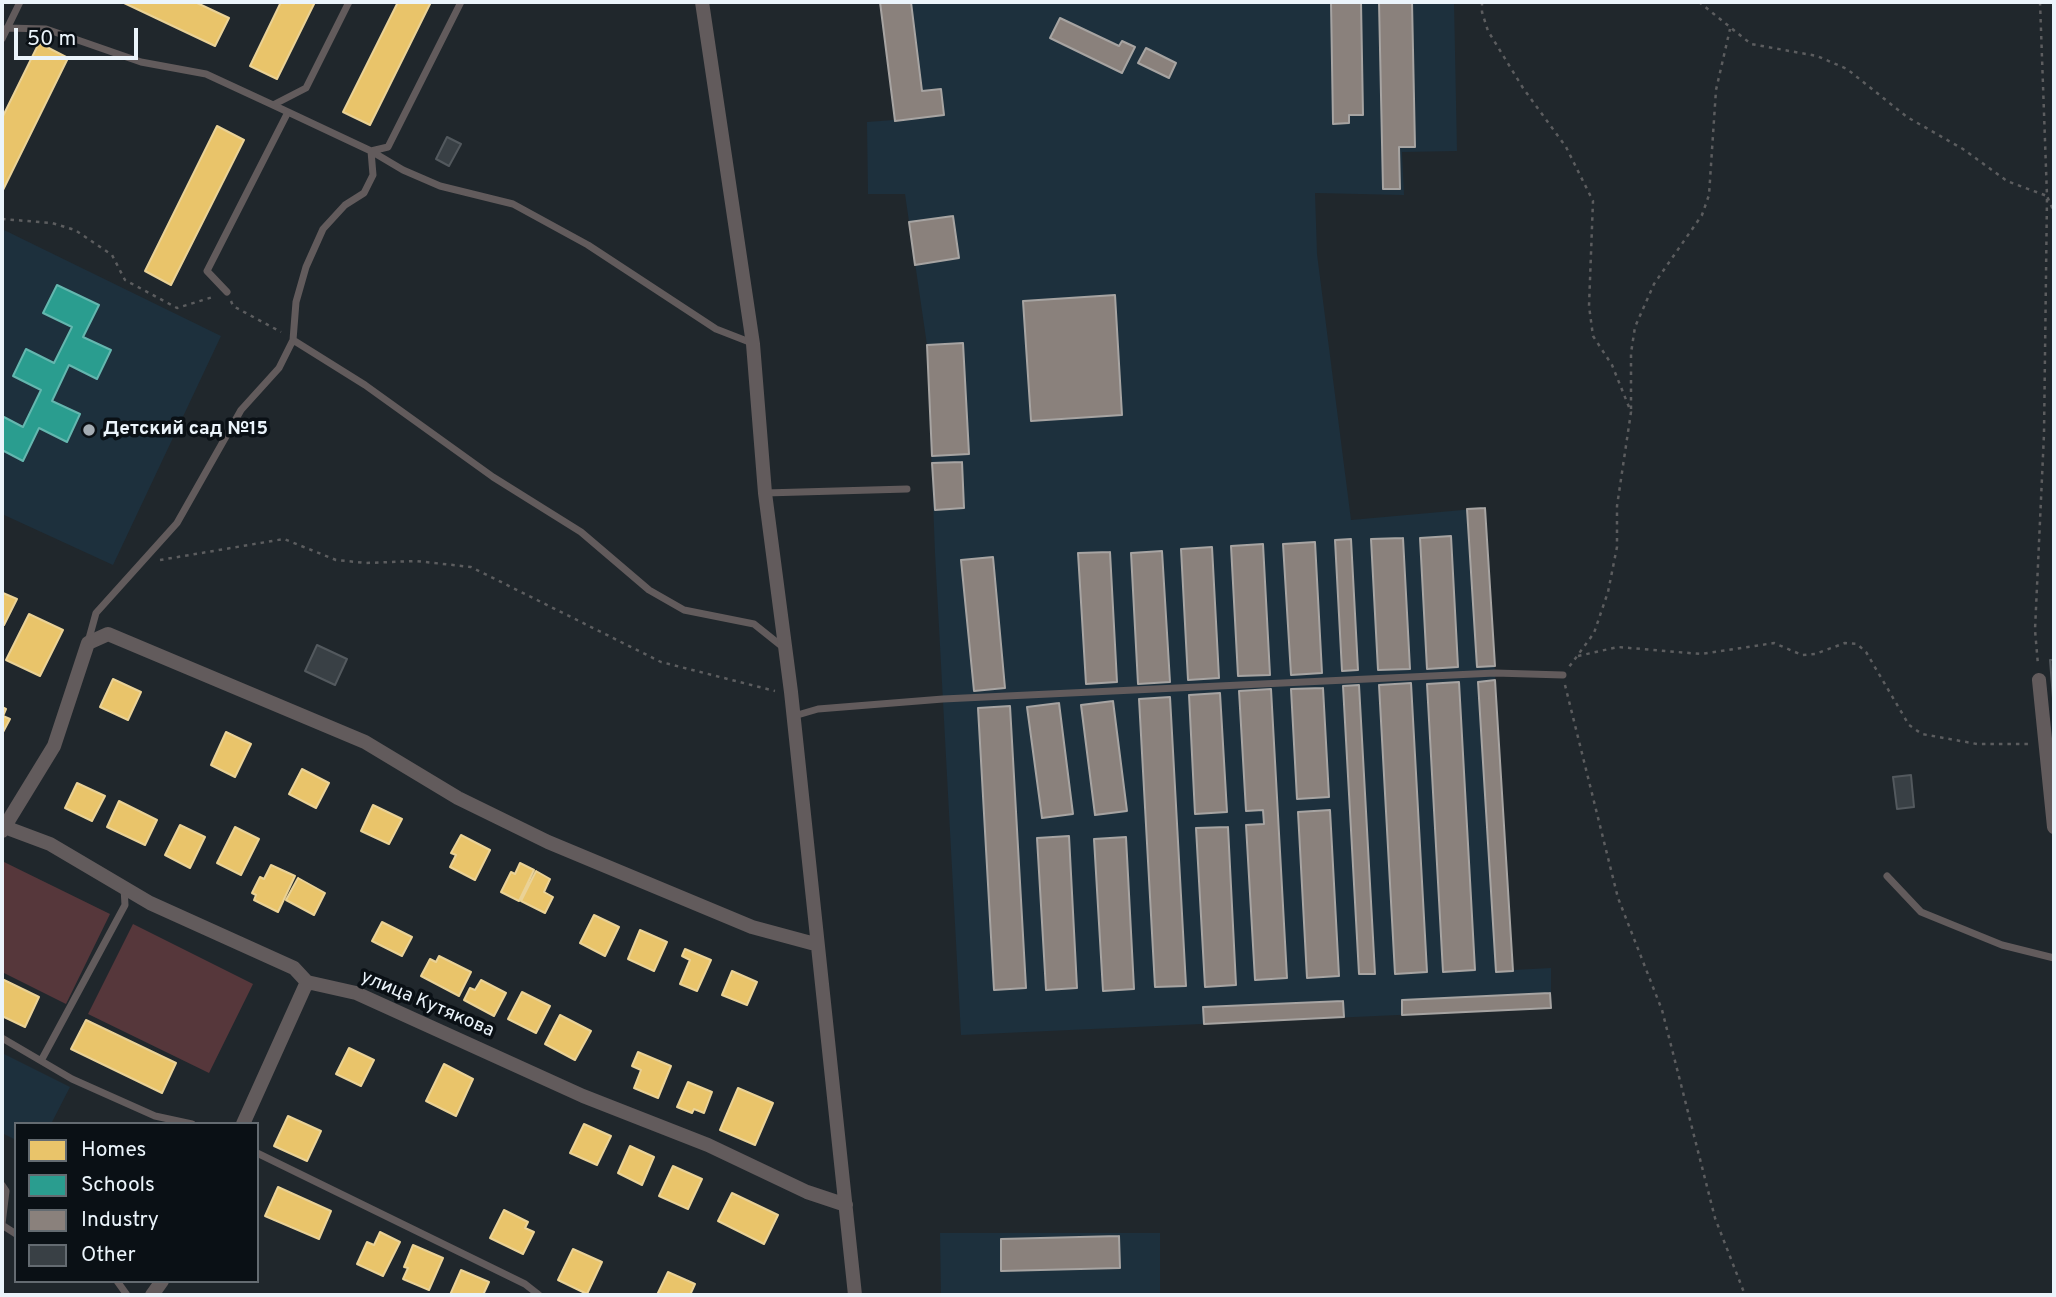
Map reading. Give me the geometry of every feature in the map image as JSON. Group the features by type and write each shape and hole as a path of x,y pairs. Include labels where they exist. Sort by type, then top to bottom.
{"street":[{"path":"702,2 753,344 765,492 791,692 815,944 855,1295"},
{"path":"3,828 54,746 88,643 108,634 365,742 458,798 548,842 752,927 815,944"},
{"path":"2039,680 2054,827"},
{"name":"улица Кутякова","path":"3,828 50,844 150,903 294,968 307,982 356,993 583,1096 708,1145 807,1192 846,1205"},
{"path":"244,1122 307,982"}],"lane":[{"path":"2,39 20,2"},
{"path":"273,104 306,88 349,2"},
{"path":"371,152 388,147 461,2"},
{"path":"7,28 46,29 141,62 206,74 440,186 513,204 599,251 716,329 753,344"},
{"path":"227,292 207,271 288,112"},
{"path":"88,643 96,613 177,523 242,410 279,368 293,340 296,302 306,267 323,229 345,205 364,192 373,175 371,152"},
{"path":"293,340 365,385 493,477 581,533 649,590 684,610 720,620 754,624 784,648"},
{"path":"765,492 907,489"},
{"path":"793,716 818,709 943,699 1495,673 1563,675"},
{"path":"1887,876 1921,912 2002,945 2054,958"},
{"path":"42,1059 125,905 124,888"},
{"path":"2,1038 72,1079 155,1116 183,1122"},
{"path":"259,1154 513,1278 539,1295"},
{"path":"2,1185 6,1191 2,1225"}],"path":[{"path":"1482,2 1488,31 1523,88 1566,146 1593,201 1588,306 1593,337 1612,365 1631,412"},
{"path":"1699,2 1751,44 1818,56 1847,69 1906,117 1962,149 2007,181 2047,196 2054,212"},
{"path":"2039,680 2035,630 2044,434 2047,196 2040,2"},
{"path":"1730,29 1716,90 1709,195 1702,215 1654,284 1635,327 1631,353 1631,412 1617,506 1617,547 1594,633 1563,675 1618,898 1662,1010 1715,1218 1745,1295"},
{"path":"2,219 52,223 75,230 112,255 125,280 177,308 227,292 233,306 293,340"},
{"path":"143,563 285,539 336,560 366,563 416,561 471,568 661,662 761,690 791,692"},
{"path":"1578,656 1618,647 1701,654 1774,643 1802,654 1815,654 1845,643 1857,644 1866,652 1909,725 1923,734 1946,741 1984,745 2046,744"}],"shaded area":[{"path":"880,2 1454,2 1457,151 1402,152 1404,195 1315,193 1317,254 1351,520 1485,508 1513,970 1551,968 1551,1008 961,1035 935,553 927,345 905,194 868,194 867,122 894,120"},
{"name":"Детский сад №15","path":"2,229 221,336 113,565 2,514"},
{"path":"2,861 110,914 66,1004 2,972"},
{"path":"133,924 253,984 209,1073 88,1014"},
{"path":"2,1053 70,1087 52,1122 14,1122 14,1139 2,1133"},
{"path":"940,1233 1160,1233 1160,1295 941,1295"}],"building: Homes":[{"path":"122,2 195,2 229,18 215,46"},
{"path":"281,2 315,2 277,79 250,66"},
{"path":"398,2 431,2 370,125 343,112"},
{"path":"39,43 68,58 2,192 2,118"},
{"path":"217,126 244,140 171,285 145,271"},
{"path":"3,593 17,599 4,625 2,624"},
{"path":"29,614 63,630 40,676 6,660"},
{"path":"113,679 141,692 128,720 100,707"},
{"path":"2,707 6,709 3,716 10,719 2,734"},
{"path":"226,732 251,744 235,777 211,765"},
{"path":"302,769 329,783 316,808 289,794"},
{"path":"77,783 105,796 92,821 65,808"},
{"path":"119,801 157,820 145,845 107,827"},
{"path":"373,805 402,819 389,844 361,831"},
{"path":"180,825 205,837 190,868 165,855"},
{"path":"235,827 259,839 241,875 217,863"},
{"path":"461,835 490,850 475,880 450,867 456,855 451,853"},
{"path":"520,863 534,870 519,901 501,892 511,872 515,874"},
{"path":"271,865 295,876 278,912 254,900 256,895 252,893 260,877 264,879"},
{"path":"536,871 550,879 544,892 553,897 545,913 521,901"},
{"path":"298,878 325,893 314,915 286,900"},
{"path":"594,915 619,927 605,956 580,943"},
{"path":"382,922 412,937 402,956 372,941"},
{"path":"640,930 667,942 654,971 628,959"},
{"path":"685,949 711,960 697,991 680,984 690,960 682,956"},
{"path":"439,956 471,972 459,996 421,976 430,959 436,962"},
{"path":"732,971 757,982 747,1005 722,995"},
{"path":"2,979 39,997 25,1027 2,1016"},
{"path":"481,980 506,993 494,1016 464,1000 470,988 475,990"},
{"path":"522,992 550,1006 536,1033 508,1019"},
{"path":"560,1015 591,1031 575,1060 545,1044"},
{"path":"86,1020 176,1063 162,1093 71,1049"},
{"path":"349,1048 374,1060 361,1086 336,1074"},
{"path":"638,1052 671,1066 658,1098 634,1088 641,1070 632,1066"},
{"path":"444,1064 473,1079 456,1116 426,1101"},
{"path":"688,1082 712,1092 704,1113 694,1109 692,1113 677,1107"},
{"path":"738,1088 773,1103 755,1145 720,1130"},
{"path":"288,1116 321,1131 307,1161 274,1146"},
{"path":"584,1124 611,1136 597,1165 570,1153"},
{"path":"630,1146 654,1157 642,1185 618,1173"},
{"path":"673,1166 702,1179 688,1209 659,1196"},
{"path":"278,1187 331,1211 319,1239 265,1216"},
{"path":"732,1193 778,1215 764,1244 718,1221"},
{"path":"504,1210 528,1222 525,1228 534,1232 523,1254 490,1238"},
{"path":"380,1232 400,1242 383,1276 357,1264 367,1242 374,1245"},
{"path":"413,1245 443,1258 429,1290 403,1279 408,1268 404,1267"},
{"path":"573,1249 602,1262 587,1294 558,1280"},
{"path":"461,1270 489,1282 483,1295 450,1295"},
{"path":"668,1272 695,1284 690,1295 657,1295"}],"building: Schools":[{"path":"57,285 99,305 83,337 111,350 97,379 69,365 52,401 80,414 67,442 39,428 23,461 2,450 2,416 23,427 41,390 13,376 26,349 54,363 72,327 43,313"}],"building: Industry":[{"path":"880,2 911,2 922,91 941,89 944,115 895,121"},
{"path":"1331,2 1361,2 1363,115 1349,115 1349,123 1333,124"},
{"path":"1379,2 1412,2 1415,147 1399,147 1400,189 1383,189"},
{"path":"1060,18 1119,46 1122,41 1135,47 1122,73 1050,38"},
{"path":"1146,48 1176,63 1169,78 1138,63"},
{"path":"953,216 959,258 915,265 909,222"},
{"path":"1115,295 1122,415 1031,421 1023,301"},
{"path":"963,343 969,454 932,456 927,345"},
{"path":"962,462 964,508 935,510 932,463"},
{"path":"1485,508 1495,666 1477,667 1467,509"},
{"path":"1451,536 1458,667 1427,669 1420,538"},
{"path":"1403,538 1410,669 1378,670 1371,539"},
{"path":"1351,539 1358,670 1342,671 1335,540"},
{"path":"1315,542 1322,673 1291,675 1283,544"},
{"path":"1263,544 1270,675 1238,676 1231,546"},
{"path":"1212,547 1219,678 1188,680 1181,549"},
{"path":"1162,551 1170,682 1138,684 1131,553"},
{"path":"1110,552 1117,682 1086,684 1078,553"},
{"path":"993,557 1005,688 974,691 961,560"},
{"path":"1495,680 1513,971 1496,972 1478,682"},
{"path":"1459,682 1475,970 1443,972 1427,684"},
{"path":"1411,683 1427,972 1395,974 1379,685"},
{"path":"1359,685 1375,974 1359,974 1343,686"},
{"path":"1323,688 1329,797 1297,799 1291,689"},
{"path":"1271,689 1287,978 1255,980 1246,825 1264,824 1263,810 1246,811 1239,691"},
{"path":"1220,693 1227,812 1195,814 1189,695"},
{"path":"1170,697 1186,986 1155,987 1139,699"},
{"path":"1113,701 1127,811 1095,815 1081,705"},
{"path":"1059,703 1073,814 1042,818 1027,707"},
{"path":"1010,706 1026,988 994,990 978,708"},
{"path":"1330,810 1339,976 1307,978 1298,812"},
{"path":"1228,827 1236,985 1205,987 1196,828"},
{"path":"1069,836 1077,988 1046,990 1037,838"},
{"path":"1126,837 1134,989 1103,991 1094,839"},
{"path":"1550,993 1551,1008 1402,1015 1402,1000"},
{"path":"1343,1001 1344,1017 1204,1024 1203,1007"},
{"path":"1119,1236 1120,1268 1001,1271 1001,1239"}],"building: Other":[{"path":"447,137 461,144 449,166 436,159"},
{"path":"317,645 347,659 335,685 305,671"},
{"path":"2050,660 2054,660 2054,711"},
{"path":"1911,775 1914,807 1897,809 1893,777"}],"place":[{"name":"Детский сад №15","path":"89,430"}]}
